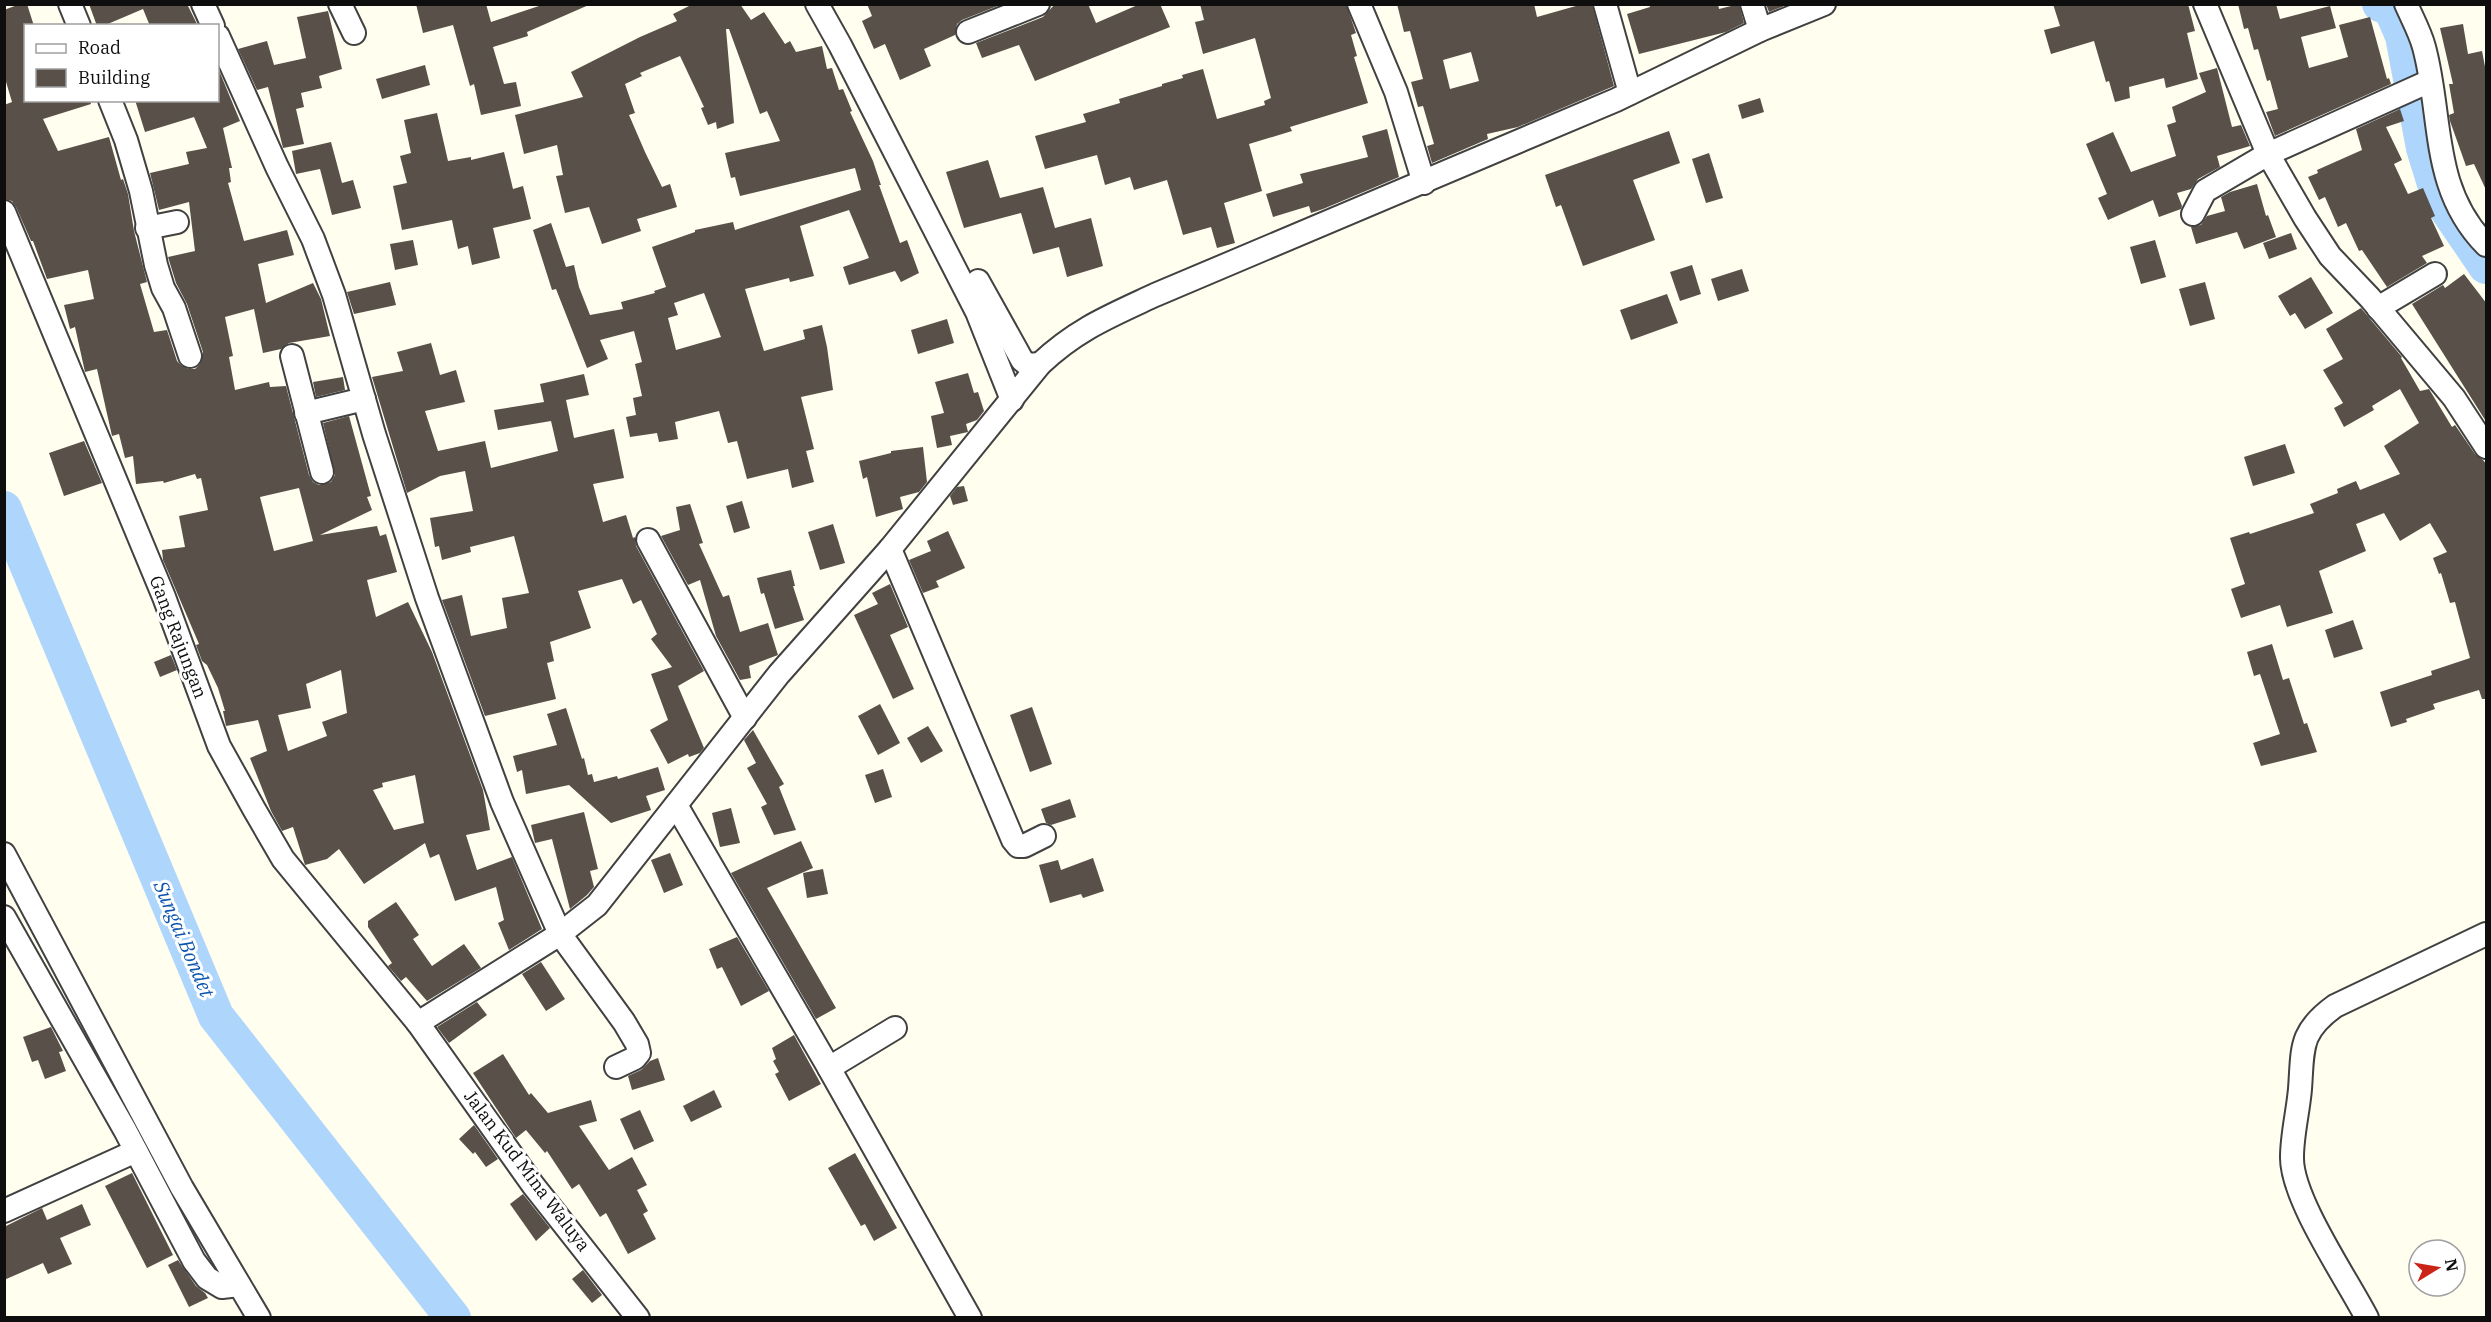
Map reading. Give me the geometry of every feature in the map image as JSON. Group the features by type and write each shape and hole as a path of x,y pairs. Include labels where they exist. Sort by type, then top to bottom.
{"street":[{"path":"70,4 78,24"},
{"path":"203,4 212,24"},
{"path":"340,4 354,33"},
{"path":"817,4 1025,383"},
{"path":"831,4 983,307 1028,365 1025,383"},
{"path":"968,32 1038,4"},
{"path":"1359,4 1396,92 1424,183"},
{"path":"1605,4 1630,93"},
{"path":"1752,4 1760,30"},
{"path":"418,1023 560,934 597,905 779,674 890,549 1025,383 1056,349 1089,325 1424,183 1630,93 1760,30 1824,4"},
{"path":"2205,4 2268,154 2305,219 2330,255 2454,398 2487,447"},
{"path":"2406,4 2424,47 2417,86 2449,184 2461,210 2487,244"},
{"path":"219,38 277,167 313,239 334,295 364,399 427,598 502,802 560,934 624,1022 637,1044 639,1053 635,1058 616,1067"},
{"path":"2193,214 2205,191 2268,154 2417,86"},
{"path":"111,102 126,140 138,181 156,266 163,288 174,308 190,356"},
{"name":"Gang Rajungan","path":"4,212 164,597 219,746 283,859 418,1023"},
{"path":"147,228 177,222"},
{"path":"2378,308 2435,274"},
{"path":"292,356 322,472"},
{"path":"306,413 364,399"},
{"path":"648,540 745,717"},
{"path":"890,549 1013,840 1018,846 1024,846 1044,836"},
{"path":"676,805 970,1317"},
{"path":"4,854 182,1188 259,1317"},
{"path":"4,918 136,1151 194,1261 207,1278 222,1287 239,1285"},
{"path":"2367,1317 2309,1215 2295,1179 2291,1159 2300,1090 2301,1060 2307,1033 2318,1019 2335,1006 2487,934"},
{"name":"Jalan Kud Mina Waluya","path":"418,1023 533,1185 638,1317"},
{"path":"829,1068 895,1028"},
{"path":"4,1211 136,1151"}],"building":[{"path":"27,4 33,24 24,24 24,102 90,102 91,104 43,119 58,151 109,137 121,180 123,179 128,194 134,231 147,282 140,284 154,332 167,330 177,361 188,369 195,369 200,364 203,352 168,257 195,251 189,202 159,210 150,173 189,164 186,152 207,148 194,117 145,132 136,102 219,102 219,70 240,121 223,128 232,168 229,168 231,182 228,183 244,241 287,230 294,255 258,264 266,303 313,283 321,299 330,336 289,343 281,349 263,353 254,309 225,317 233,356 229,357 235,390 269,382 270,387 286,386 309,475 313,482 319,485 331,482 335,475 323,423 349,416 371,496 367,497 372,510 320,535 377,526 380,536 386,534 397,572 367,580 376,617 408,602 432,652 483,790 490,830 466,835 477,870 512,857 542,929 509,950 498,923 504,920 496,887 455,901 439,854 430,858 425,843 364,884 339,849 327,859 305,865 293,827 282,831 271,811 250,758 267,751 258,720 226,726 223,711 225,711 218,688 207,665 202,661 196,645 199,644 163,560 162,550 185,547 179,516 208,510 201,478 197,479 195,474 164,483 163,481 136,484 133,456 125,458 119,434 112,436 97,369 85,372 75,327 70,329 64,305 94,299 88,270 47,279 33,241 16,207 12,201 4,199 4,105 12,102 4,75 4,10","holes":["299,488 313,541 274,551 260,497","341,670 347,713 322,722 327,736 288,751 278,715 311,708 306,684","415,775 424,823 394,830 373,790 383,787 382,783"]},
{"path":"89,4 187,4 197,24 149,24 143,9 108,24 96,24"},
{"path":"416,4 486,4 491,22 545,4 591,4 527,32 528,36 493,47 504,84 516,82 521,106 481,115 474,84 470,86 453,25 423,33"},
{"path":"693,4 740,4 751,20 764,12 785,44 790,41 796,52 822,46 827,69 832,68 839,90 843,89 852,111 850,112 873,161 881,185 879,185 900,243 907,240 919,273 901,282 895,271 849,285 843,267 869,258 849,210 800,226 814,276 790,282 789,278 745,289 764,351 805,339 803,330 822,325 833,390 801,397 814,449 806,451 814,482 792,488 788,469 747,479 737,441 728,443 719,411 675,422 678,439 659,442 657,433 630,437 626,417 636,415 633,398 642,396 635,364 642,362 634,331 600,340 608,359 587,368 556,289 552,290 533,230 551,223 566,267 574,265 579,287 590,315 623,309 621,302 655,293 654,291 666,287 652,247 695,232 695,230 733,222 735,230 861,190 855,168 740,196 735,177 731,178 725,153 780,141 767,111 760,114 729,29 726,29 734,123 717,129 716,122 708,125 701,108 704,107 680,56 640,73 642,76 625,84 635,113 629,115 662,187 670,184 677,207 637,219 641,231 602,244 589,207 565,213 556,176 563,175 557,145 524,154 515,115 583,97 571,72 677,21 673,14","holes":["704,293 721,337 676,350 668,318 678,315 674,303"]},
{"path":"867,4 1000,5 962,20 957,24 955,35 924,49 931,66 900,80 885,44 874,49 862,21 872,16"},
{"path":"1055,4 1088,4 1096,23 1140,4 1160,4 1170,27 1035,81 1019,45 982,58 976,43 1043,17"},
{"path":"1200,4 1346,4 1356,33 1351,35 1357,56 1354,57 1368,103 1290,127 1292,131 1249,144 1262,191 1224,203 1235,243 1217,248 1211,227 1183,235 1167,180 1134,190 1130,177 1105,185 1097,155 1045,169 1035,136 1086,122 1083,114 1120,103 1119,99 1162,86 1162,84 1183,78 1182,75 1203,69 1217,119 1265,105 1264,101 1271,98 1255,38 1203,54 1195,22 1204,20"},
{"path":"1397,4 1534,4 1537,17 1583,4 1592,4 1614,86 1518,127 1487,134 1488,139 1432,163 1427,146 1434,144 1423,106 1418,107 1411,82 1423,79 1410,31 1404,32","holes":["1471,52 1479,81 1450,89 1443,60"]},
{"path":"1649,4 1718,4 1719,9 1739,4 1744,23 1726,32 1639,54 1627,14 1650,7"},
{"path":"1766,4 1784,4 1784,6 1769,12"},
{"path":"2053,4 2188,4 2195,31 2187,33 2198,79 2166,88 2164,78 2129,87 2130,98 2115,102 2109,81 2106,82 2094,41 2051,54 2044,30 2060,26"},
{"path":"2238,4 2276,4 2280,19 2330,6 2336,28 2301,37 2309,68 2348,57 2339,25 2370,17 2387,79 2389,78 2391,84 2275,136 2266,112 2278,109 2270,80 2267,81 2258,49 2254,50 2248,28 2244,29"},
{"path":"328,11 342,69 319,76 322,88 301,93 304,107 296,109 304,144 283,148 268,87 257,90 238,49 267,41 274,65 306,58 297,17"},
{"path":"2463,24 2468,54 2482,51 2487,77 2487,192 2474,164 2466,166 2449,115 2454,113 2449,84 2453,84 2440,28"},
{"path":"425,65 430,85 382,99 376,79"},
{"path":"2217,68 2232,127 2241,125 2250,146 2217,156 2220,167 2198,179 2191,189 2177,193 2181,209 2159,217 2153,200 2108,220 2098,198 2107,194 2086,144 2113,132 2131,172 2176,156 2167,125 2176,122 2172,107 2206,92 2199,73"},
{"path":"1760,98 1764,112 1742,119 1738,105"},
{"path":"2400,109 2404,121 2386,127 2402,160 2394,164 2408,194 2423,188 2435,216 2431,218 2444,246 2422,256 2427,263 2387,287 2362,250 2359,251 2346,223 2338,227 2325,197 2319,200 2308,177 2318,173 2317,170 2362,150 2356,129"},
{"path":"437,113 448,161 471,157 471,160 504,152 513,189 523,186 531,219 493,228 500,258 472,265 468,246 458,249 452,220 402,230 393,186 407,183 400,156 411,153 404,120"},
{"path":"1387,129 1399,177 1311,213 1309,206 1273,217 1266,194 1303,183 1300,174 1368,157 1362,136"},
{"path":"1669,131 1680,163 1633,180 1655,240 1583,266 1561,205 1556,207 1545,175"},
{"path":"331,142 342,183 353,180 361,208 332,215 320,169 296,174 292,151"},
{"path":"1709,153 1723,198 1706,203 1692,159"},
{"path":"988,160 1000,198 1043,187 1055,228 1091,218 1103,266 1067,277 1059,247 1033,254 1021,213 964,228 946,172"},
{"path":"2257,184 2266,216 2268,215 2276,237 2244,249 2237,232 2196,244 2191,227 2201,225 2207,216 2225,211 2221,197"},
{"path":"2291,233 2297,249 2269,259 2263,243"},
{"path":"413,240 418,265 395,270 390,244"},
{"path":"2155,240 2166,277 2141,284 2130,247"},
{"path":"1692,265 1701,294 1680,301 1670,272"},
{"path":"1742,269 1749,291 1718,301 1711,279"},
{"path":"2464,274 2487,304 2487,423 2412,304 2443,285 2445,288"},
{"path":"2311,277 2333,313 2305,329 2295,313 2290,316 2278,296"},
{"path":"390,282 396,305 354,314 347,292"},
{"path":"2205,282 2215,319 2190,326 2179,289"},
{"path":"1667,294 1678,323 1631,340 1620,310"},
{"path":"2361,308 2402,357 2420,391 2429,389 2452,427 2455,425 2475,454 2487,465 2487,699 2482,699 2479,690 2433,704 2435,709 2391,727 2380,692 2432,675 2431,671 2470,658 2455,602 2450,603 2441,573 2439,574 2433,558 2447,552 2430,523 2400,541 2384,513 2356,524 2366,551 2319,571 2333,613 2287,627 2280,605 2241,618 2231,589 2245,584 2230,538 2249,532 2250,534 2314,513 2310,504 2338,493 2337,489 2356,481 2360,490 2400,474 2384,446 2419,423 2400,389 2372,406 2374,410 2344,427 2334,408 2343,403 2323,370 2343,359 2326,329"},
{"path":"947,319 954,343 918,354 911,330"},
{"path":"431,343 440,375 456,370 465,402 425,411 438,451 485,441 491,468 558,451 551,421 498,430 494,410 544,402 540,384 584,374 589,395 566,400 574,438 614,429 624,478 593,484 603,522 626,515 633,538 635,537 636,546 704,671 678,686 704,748 700,753 689,757 688,754 668,764 650,730 668,720 651,674 672,667 651,639 657,634 641,600 633,604 622,579 578,591 591,628 550,642 554,661 547,663 556,699 485,716 442,600 462,595 471,636 507,628 502,598 529,593 514,536 470,547 471,552 442,560 439,546 435,547 430,518 473,511 465,471 440,476 407,493 372,377 403,371 397,352"},
{"path":"968,373 974,393 978,392 984,411 977,420 966,424 968,432 950,436 952,445 937,448 931,416 944,413 935,382"},
{"path":"343,377 345,390 316,397 313,382"},
{"path":"84,441 102,483 64,496 49,453"},
{"path":"2285,444 2295,473 2253,486 2244,457"},
{"path":"923,447 927,482 919,492 900,497 903,509 876,517 867,477 863,479 859,461 891,453 891,451"},
{"path":"964,486 968,501 953,505 950,496 957,487"},
{"path":"742,501 750,528 734,533 726,506"},
{"path":"690,504 703,543 699,544 723,597 729,595 740,632 768,623 778,655 749,666 751,678 740,680 716,636 700,580 688,585 661,536 680,530 676,507"},
{"path":"833,524 845,563 820,570 808,532"},
{"path":"948,531 965,568 936,581 939,587 923,593 909,560 931,551 927,541"},
{"path":"791,570 795,586 793,586 804,620 775,629 757,578"},
{"path":"890,584 908,627 890,635 914,689 893,699 854,615 878,604 872,593"},
{"path":"2353,620 2363,649 2334,658 2325,630"},
{"path":"2272,644 2283,680 2289,678 2304,724 2307,723 2317,752 2261,766 2253,743 2280,734 2260,674 2254,676 2247,652"},
{"path":"171,655 177,670 160,677 154,662"},
{"path":"880,704 900,743 878,755 858,716"},
{"path":"1032,707 1052,764 1030,772 1010,715"},
{"path":"566,708 588,775 592,774 594,782 617,776 618,779 658,767 665,790 646,796 651,810 611,823 569,785 526,794 522,770 517,772 513,756 557,745 547,714"},
{"path":"928,726 943,751 921,763 907,738"},
{"path":"753,730 784,784 779,787 796,830 774,835 761,807 767,804 747,768 756,763 744,740"},
{"path":"883,769 892,797 875,803 865,775"},
{"path":"1070,799 1076,817 1051,825 1046,823 1041,809"},
{"path":"731,808 740,843 720,847 712,813"},
{"path":"584,812 598,869 590,871 594,887 570,909 552,839 535,843 531,825"},
{"path":"801,841 813,868 767,888 836,1008 816,1019 731,873"},
{"path":"670,853 683,885 664,893 651,860"},
{"path":"1093,858 1104,891 1083,898 1081,894 1050,903 1039,865 1058,860 1061,870"},
{"path":"823,869 828,894 807,898 803,873"},
{"path":"396,902 419,935 413,939 432,966 464,944 481,968 427,1001 406,977 401,981 388,966 392,963 368,927 368,921"},
{"path":"737,937 769,991 741,1006 722,967 717,969 709,949"},
{"path":"541,962 565,999 546,1011 522,974"},
{"path":"477,1002 487,1015 449,1043 437,1027"},
{"path":"51,1027 63,1051 59,1052 66,1071 45,1079 38,1060 32,1062 23,1037"},
{"path":"794,1035 821,1084 789,1101 775,1074 779,1072 773,1061 776,1059 772,1048"},
{"path":"503,1054 529,1095 531,1093 548,1113 591,1100 597,1121 579,1126 609,1170 632,1157 647,1185 637,1190 648,1211 643,1214 656,1239 628,1254 606,1213 600,1217 579,1184 572,1189 547,1151 545,1153 526,1130 516,1138 473,1073"},
{"path":"658,1058 665,1080 632,1090 628,1076"},
{"path":"714,1090 722,1107 691,1122 683,1106"},
{"path":"640,1110 654,1141 634,1150 620,1119"},
{"path":"474,1125 498,1159 486,1167 475,1152 473,1154 459,1139"},
{"path":"855,1153 897,1228 874,1241 865,1224 861,1226 828,1168"},
{"path":"132,1173 173,1255 147,1268 105,1186"},
{"path":"523,1194 550,1228 536,1241 510,1204"},
{"path":"82,1204 91,1225 60,1238 72,1264 48,1274 43,1263 4,1280 4,1227 42,1208 47,1220"},
{"path":"178,1260 196,1286 208,1298 189,1307 168,1265"},
{"path":"583,1270 602,1295 592,1303 572,1279"}],"waterway":[{"path":"2380,4 2391,8 2403,36 2424,148 2439,197 2486,266"},
{"name":"Sungai Bondet","path":"4,509 216,1016 453,1318"}]}
